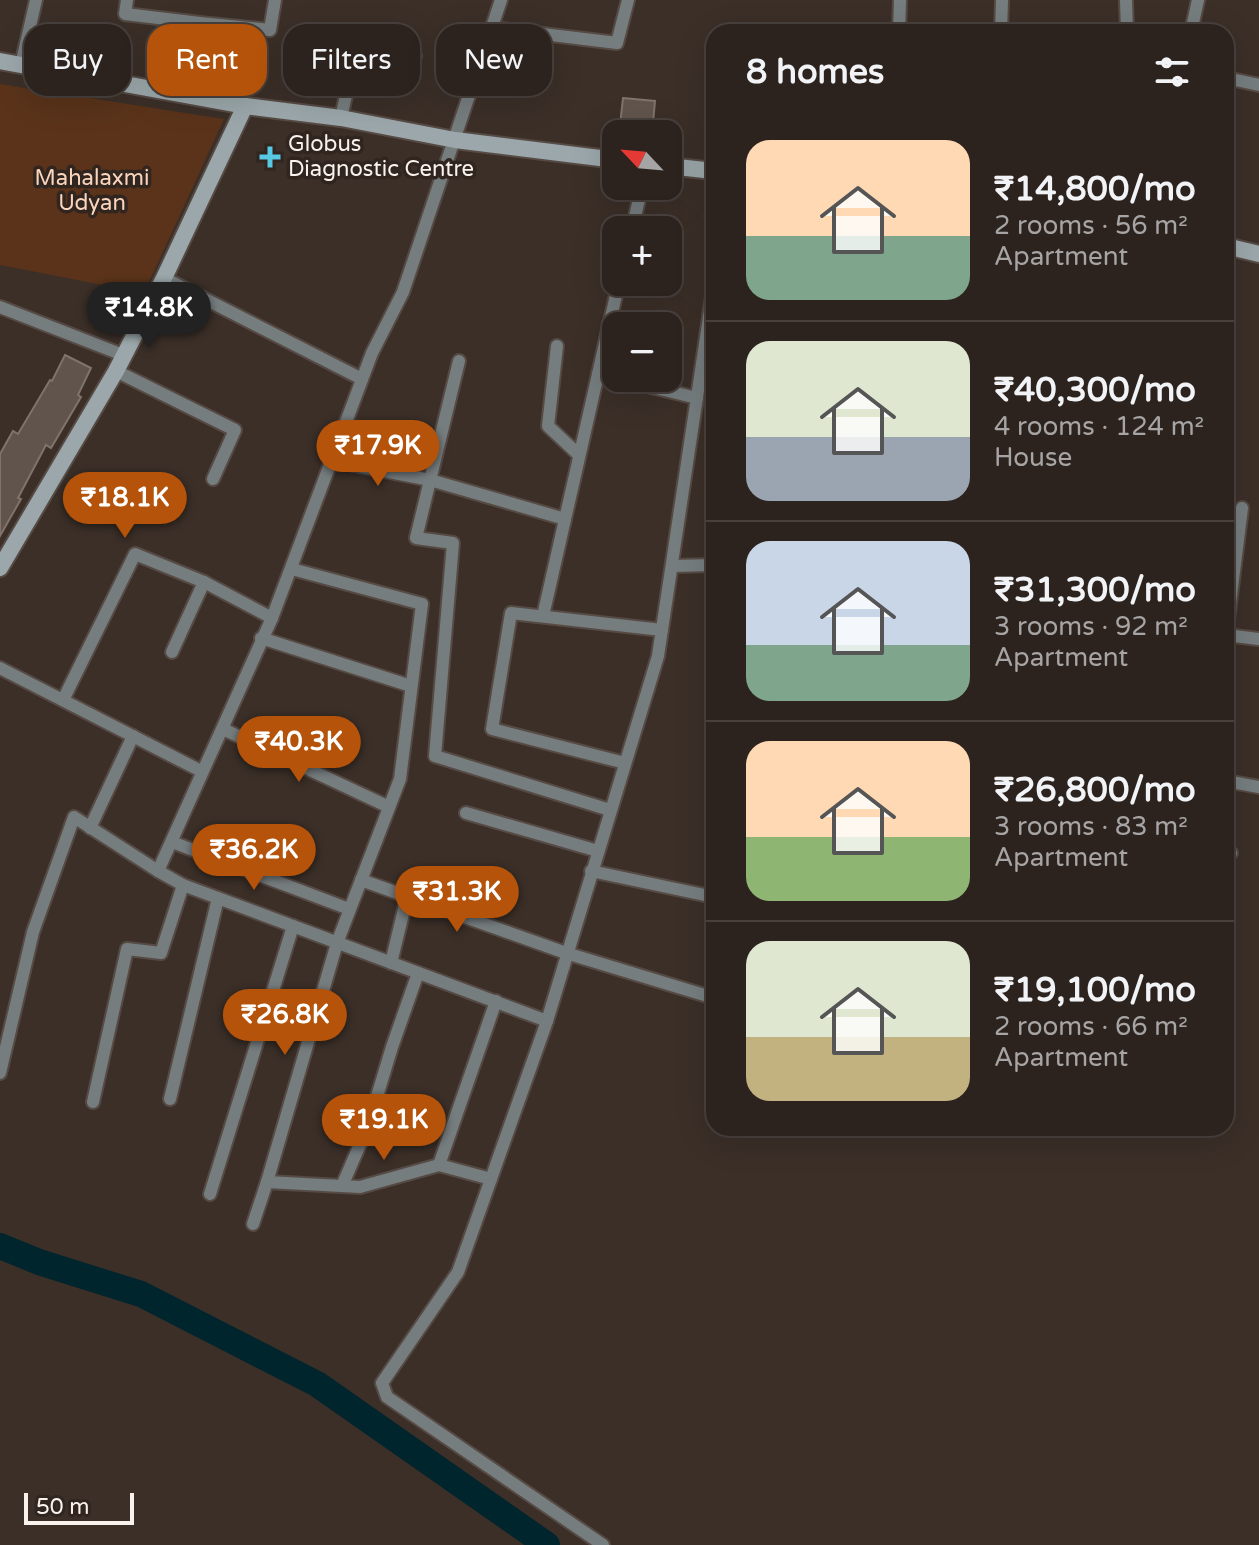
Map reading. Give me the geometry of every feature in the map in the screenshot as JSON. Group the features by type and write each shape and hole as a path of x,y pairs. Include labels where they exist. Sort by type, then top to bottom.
{"street":[{"path":"21,65 36,0"},
{"path":"127,0 125,14 270,30 275,0"},
{"path":"494,24 501,0"},
{"path":"552,35 617,43 628,0"},
{"path":"899,24 900,0"},
{"path":"1001,24 1002,0"},
{"path":"1126,0 1127,24"},
{"path":"1193,24 1198,0"},
{"path":"0,61 147,87"},
{"path":"1234,80 1259,85"},
{"path":"197,96 245,106 341,118 455,140 602,158"},
{"path":"341,118 346,96"},
{"path":"158,871 292,569 362,379 403,292 470,96"},
{"path":"0,567 120,363 245,106"},
{"path":"682,168 706,170"},
{"path":"1234,248 1259,254"},
{"path":"164,278 362,379"},
{"path":"543,616 616,296"},
{"path":"0,307 120,363 235,430 213,479"},
{"path":"557,346 548,426 579,455"},
{"path":"603,1545 387,1397 382,1383 458,1272 547,1021 658,656 706,354"},
{"path":"459,361 416,538 453,543 435,756 610,810"},
{"path":"598,374 697,398"},
{"path":"333,461 430,480 565,519"},
{"path":"1234,572 1242,508"},
{"path":"63,700 135,554 204,582 272,618"},
{"path":"672,566 706,565"},
{"path":"253,1224 337,943 400,779 422,604 292,569"},
{"path":"172,652 204,582"},
{"path":"625,763 492,729 511,613 662,630"},
{"path":"1234,636 1259,639"},
{"path":"261,638 411,686"},
{"path":"0,668 201,771"},
{"path":"223,729 389,807"},
{"path":"90,828 133,736"},
{"path":"1234,782 1259,787"},
{"path":"466,813 598,851"},
{"path":"0,1073 33,932 74,817 183,885 547,1021"},
{"path":"172,842 349,909"},
{"path":"591,871 706,895"},
{"path":"361,880 566,953 706,996"},
{"path":"93,1102 127,949 161,953 183,885"},
{"path":"391,963 407,897"},
{"path":"170,1099 218,898"},
{"path":"210,1194 293,926"},
{"path":"342,1186 368,1126 418,973"},
{"path":"439,1165 496,1001"},
{"path":"267,1182 360,1187 439,1165 491,1179"}],"green space":[{"name":"Mahalaxmi Udyan","path":"0,84 24,88 24,96 77,96 224,119 144,293 0,265"}],"building":[{"path":"623,98 655,101 653,120 621,120"},
{"path":"65,355 91,368 78,395 81,397 51,448 46,445 0,536 0,454 13,431 18,434"}],"waterway":[{"path":"0,1246 39,1262 141,1294 317,1384 547,1545"}],"place":[{"name":"Globus Diagnostic Centre","path":"270,157"}]}
